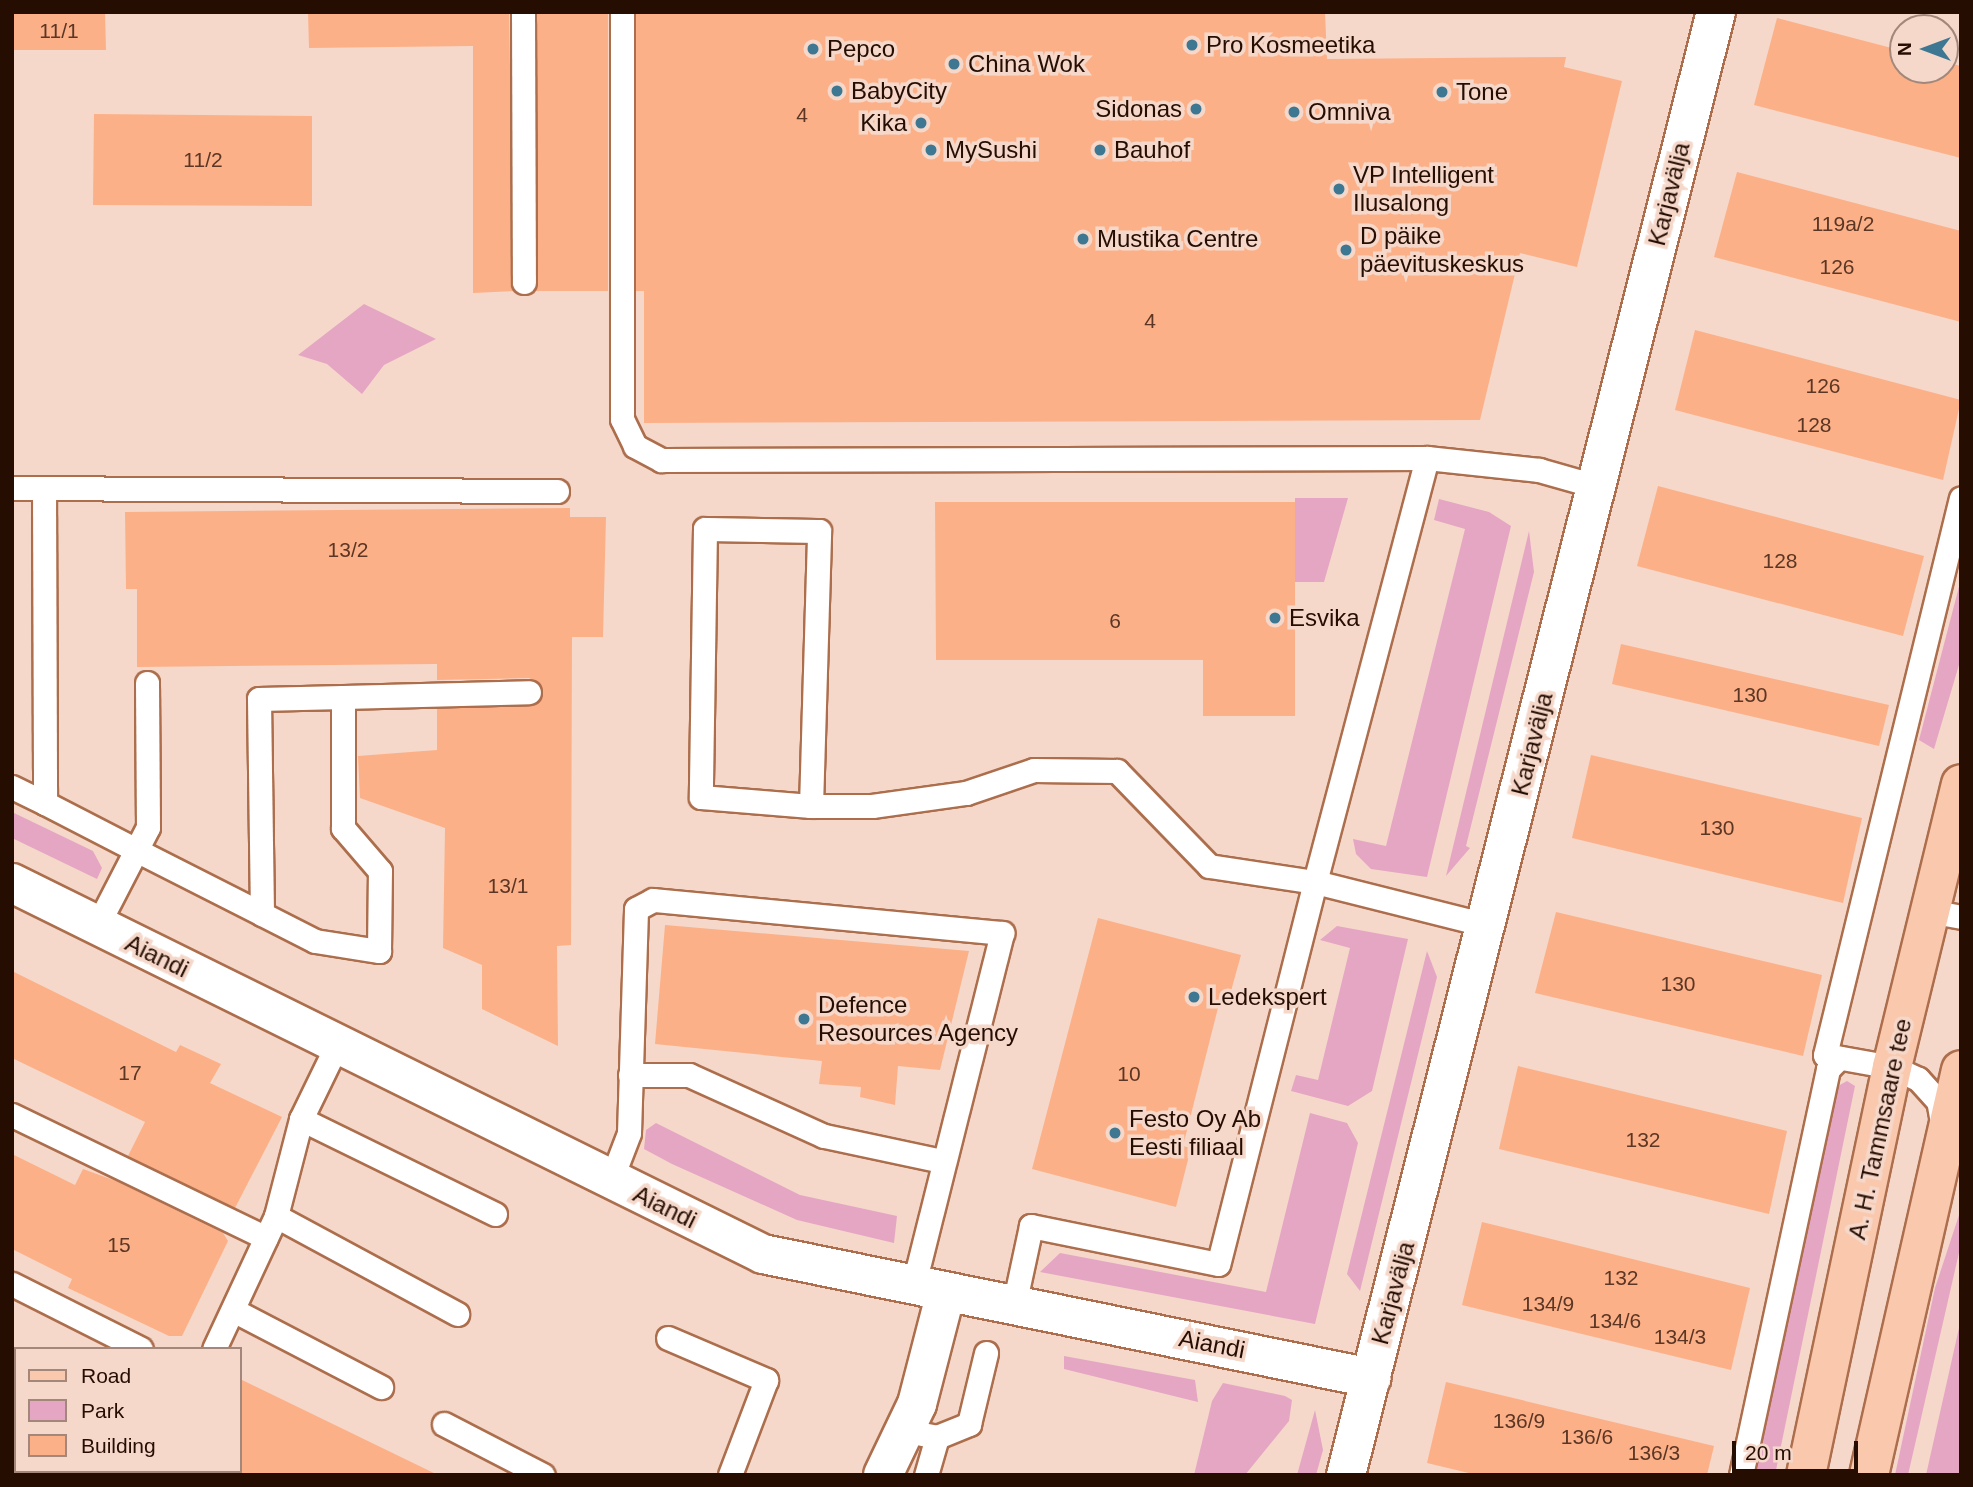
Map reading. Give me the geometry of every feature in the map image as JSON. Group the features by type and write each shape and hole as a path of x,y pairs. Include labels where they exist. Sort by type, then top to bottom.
{"main road":[{"name":"A. H. Tammsaare tee","path":"1806,1475 1892,1067 1944,914 1961,784"},
{"path":"1869,1475 1961,1070"}],"street":[{"name":"Karjavälja","path":"1346,1475 1716,12"},
{"name":"Aiandi","path":"12,883 763,1254 929,1290 1371,1378"},
{"path":"883,1475 921,1433 929,1290"}],"lane":[{"path":"523,12 524,282"},
{"path":"622,12 622,419 635,446 661,460 1427,458 1539,470 1595,486"},
{"path":"1014,1305 1031,1226 1218,1264 1427,458"},
{"path":"12,488 557,491"},
{"path":"44,488 45,803"},
{"path":"1945,1138 1938,1101 1918,1079 1892,1067 1825,1055 1961,498"},
{"path":"811,806 819,531 705,529 701,797 811,806 872,806 966,793 1034,770 1117,771 1209,866 1315,883 1486,925"},
{"path":"97,926 148,828 147,683"},
{"path":"261,914 259,699 529,692"},
{"path":"12,787 315,941 379,951 380,871 343,828 343,697"},
{"path":"611,1180 629,1133 631,933 636,909 653,900 1002,933 942,1161 929,1290"},
{"path":"215,1347 276,1216 301,1119 337,1045"},
{"path":"1741,1475 1828,1069 1839,1058"},
{"path":"630,1075 689,1075 824,1136 942,1161"},
{"path":"12,1115 267,1238"},
{"path":"301,1119 495,1214"},
{"path":"276,1216 457,1314"},
{"path":"12,1284 137,1347"},
{"path":"233,1310 381,1387"},
{"path":"668,1338 766,1380 730,1475"},
{"path":"926,1475 921,1433 968,1424 986,1353"},
{"path":"444,1424 543,1475"}],"green space":[{"path":"364,304 436,339 384,365 362,394 327,364 298,355"},
{"path":"1295,498 1348,498 1324,582 1295,582"},
{"path":"1439,499 1489,512 1511,526 1427,877 1371,869 1356,854 1353,839 1386,846 1465,529 1434,520"},
{"path":"1529,531 1534,572 1466,846 1470,848 1446,876"},
{"path":"1961,579 1961,658 1934,749 1919,740"},
{"path":"12,812 93,851 102,868 97,879 12,838"},
{"path":"1337,926 1408,939 1372,1091 1348,1106 1291,1091 1296,1075 1318,1080 1350,948 1320,940"},
{"path":"1427,951 1437,977 1360,1291 1347,1274"},
{"path":"1847,1081 1855,1086 1775,1475 1755,1475 1838,1086"},
{"path":"1310,1113 1347,1123 1358,1143 1315,1324 1040,1272 1060,1253 1266,1292"},
{"path":"656,1123 800,1195 897,1216 894,1243 797,1220 672,1164 644,1149 646,1130"},
{"path":"1961,1209 1961,1244 1908,1475 1895,1475 1935,1288"},
{"path":"1961,1319 1961,1475 1926,1475"},
{"path":"1064,1356 1195,1380 1198,1402 1064,1369"},
{"path":"1223,1383 1285,1396 1292,1400 1289,1421 1245,1475 1194,1475 1212,1401"},
{"path":"1315,1410 1323,1450 1316,1475 1297,1475"}],"building":[{"path":"12,12 105,12 106,50 12,50"},
{"path":"308,12 509,12 514,291 473,293 473,46 309,48"},
{"path":"537,12 608,12 608,291 534,291"},
{"name":"Mustika Centre","path":"636,12 1325,12 1327,59 1566,57 1564,67 1622,81 1577,267 1520,253 1480,420 644,423 644,291 636,291"},
{"path":"1777,18 1889,47 1889,84 1959,84 1961,66 1961,158 1754,105"},
{"path":"94,114 312,116 312,206 93,205"},
{"path":"1737,172 1961,231 1961,322 1714,257"},
{"path":"1695,330 1961,400 1943,480 1675,410"},
{"path":"1658,486 1924,556 1903,636 1637,566"},
{"path":"935,502 1295,502 1295,716 1203,716 1203,660 936,660"},
{"path":"570,508 570,517 606,517 603,637 572,637 571,945 557,946 558,1046 482,1009 482,965 443,948 445,828 360,798 358,756 437,750 437,708 530,706 542,698 541,684 529,678 437,680 437,664 137,667 137,589 126,589 125,512"},
{"path":"1621,644 1889,705 1879,746 1612,684"},
{"path":"1591,755 1862,818 1843,903 1572,838"},
{"path":"1556,912 1822,975 1803,1056 1535,993"},
{"path":"1098,918 1241,955 1228,1002 1220,1000 1183,1146 1191,1148 1176,1207 1032,1169"},
{"name":"Defence Resources Agency","path":"665,925 969,951 940,1070 898,1066 895,1105 860,1097 861,1087 819,1084 822,1061 655,1044"},
{"path":"12,971 176,1052 180,1045 221,1064 210,1083 282,1117 235,1208 128,1156 145,1122 12,1058"},
{"path":"1518,1066 1787,1131 1769,1214 1499,1149"},
{"path":"12,1154 75,1185 83,1169 116,1181 223,1233 228,1241 182,1336 169,1336 68,1288 72,1279 12,1249"},
{"path":"1482,1222 1750,1288 1731,1370 1462,1305"},
{"path":"242,1380 438,1475 240,1475"},
{"path":"1446,1382 1714,1446 1707,1475 1477,1475 1427,1463"}],"place":[{"name":"Pro Kosmeetika","path":"1192,45"},
{"name":"Pepco","path":"813,49"},
{"name":"China Wok","path":"954,64"},
{"name":"BabyCity","path":"837,91"},
{"name":"Tone","path":"1442,92"},
{"name":"Sidonas","path":"1196,109"},
{"name":"Omniva","path":"1294,112"},
{"name":"Kika","path":"921,123"},
{"name":"MySushi","path":"931,150"},
{"name":"Bauhof","path":"1100,150"},
{"name":"VP Intelligent Ilusalong","path":"1339,189"},
{"name":"Mustika Centre","path":"1083,239"},
{"name":"D päike päevituskeskus","path":"1346,250"},
{"name":"Esvika","path":"1275,618"},
{"name":"Ledekspert","path":"1194,997"},
{"name":"Defence Resources Agency","path":"804,1019"},
{"name":"Festo Oy Ab Eesti filiaal","path":"1115,1133"}]}
